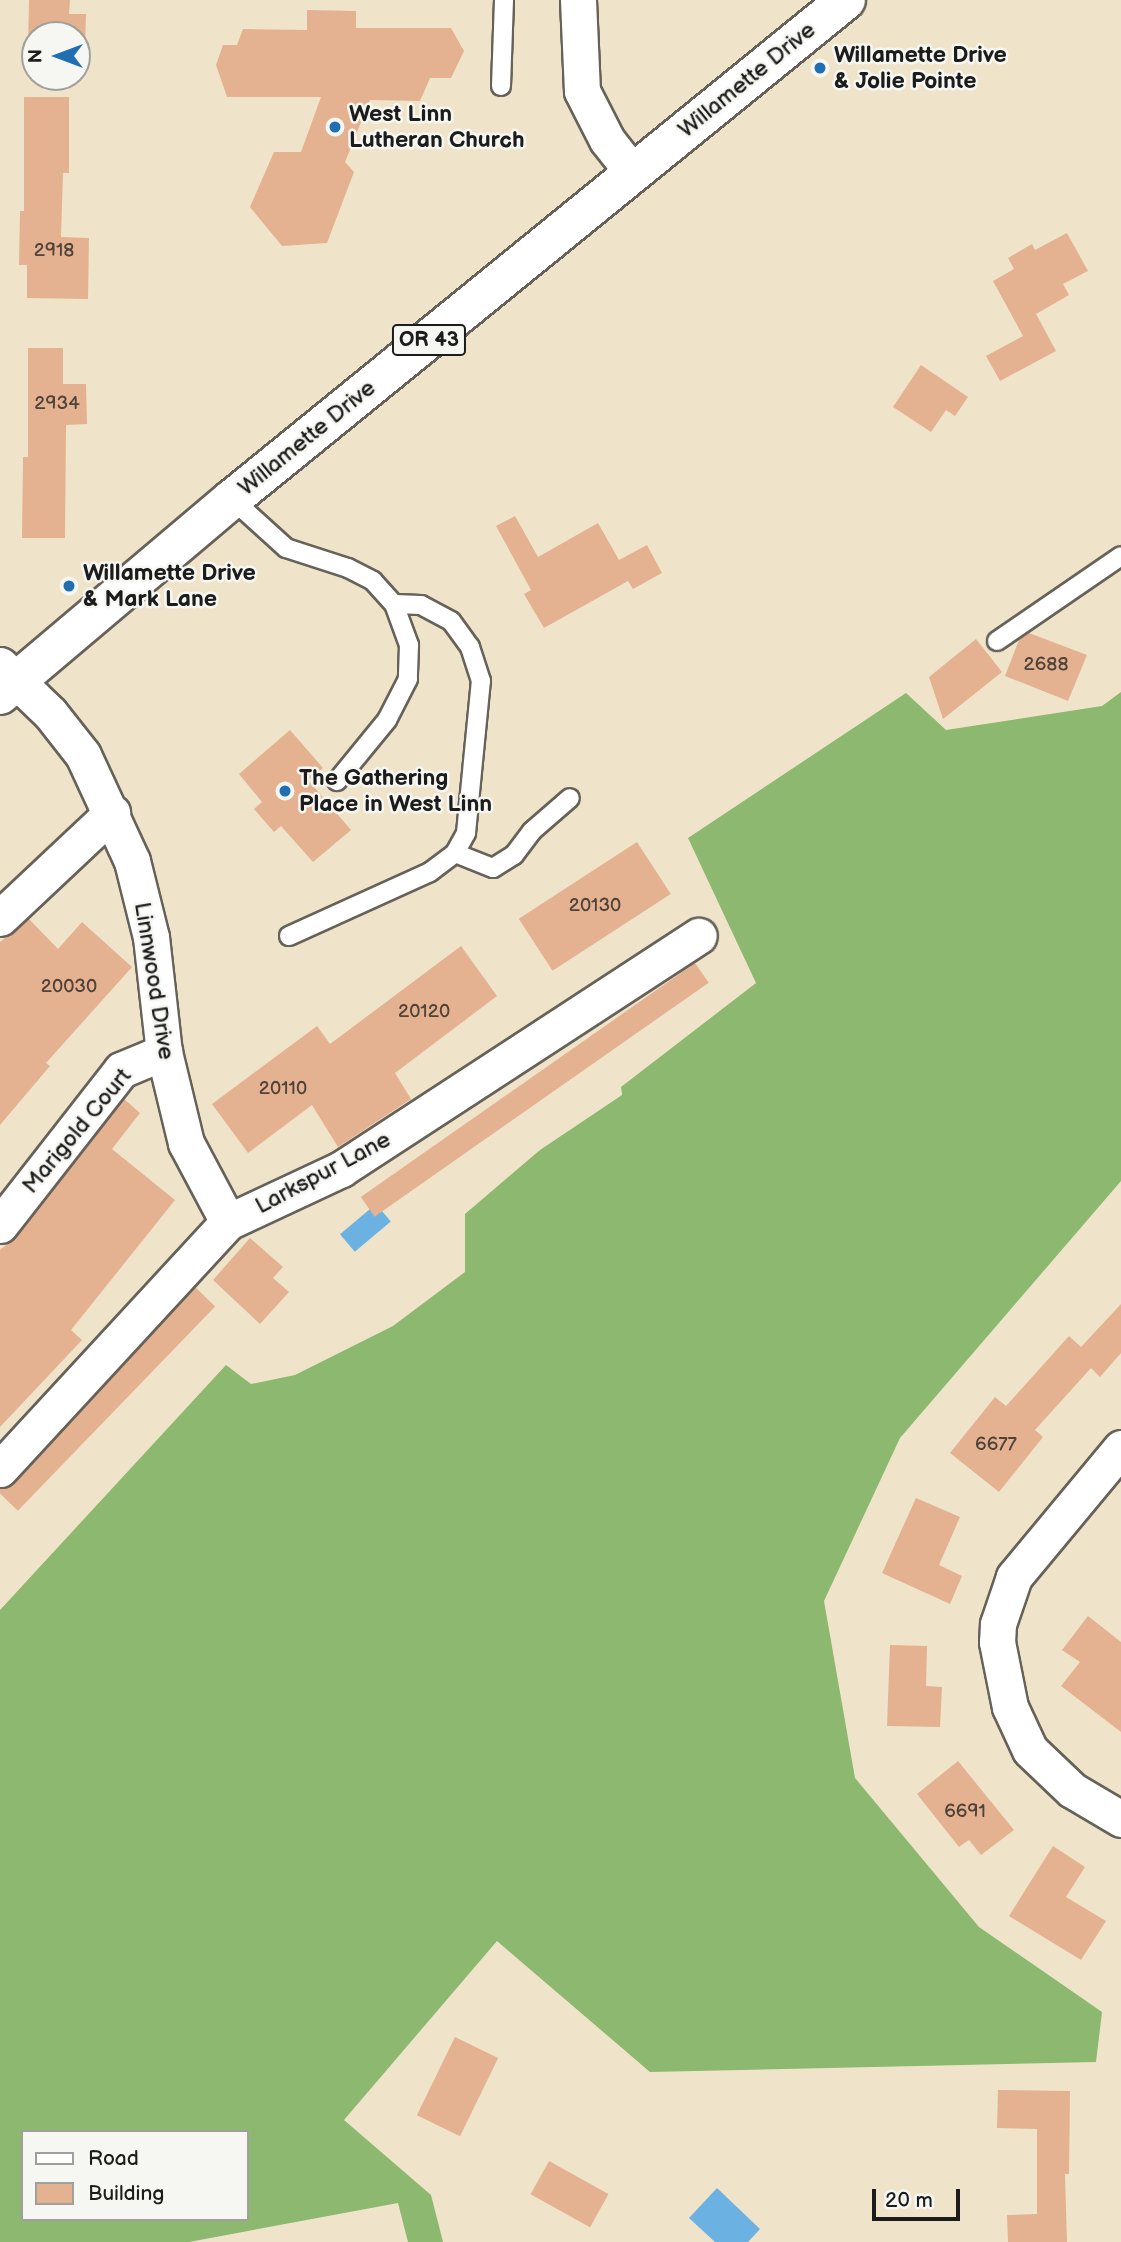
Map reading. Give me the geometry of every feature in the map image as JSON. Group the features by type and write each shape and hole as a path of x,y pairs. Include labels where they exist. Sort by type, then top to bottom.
{"main road":[{"name":"Willamette Drive","path":"5,681 846,0"}],"street":[{"path":"578,0 582,91 607,139 633,173"},
{"name":"Linnwood Drive","path":"5,681 63,727 112,813 132,861 151,937 164,1052 186,1143 228,1222"},
{"path":"0,918 112,813"},
{"name":"Larkspur Lane","path":"0,1469 228,1222 341,1169 699,936"},
{"name":"Marigold Court","path":"0,1225 121,1070 164,1052"},
{"path":"1121,1448 1014,1577 998,1624 997,1642 1010,1707 1030,1750 1072,1790 1121,1819"}],"lane":[{"path":"501,86 504,0"},
{"path":"232,499 286,548 348,568 373,581 394,604 410,645 408,679 387,720 337,781"},
{"path":"997,641 1121,556"},
{"path":"289,936 430,872 455,853 466,833 481,681 470,647 451,621 421,605 394,604"},
{"path":"455,853 493,868 514,855 532,831 570,798"}],"green space":[{"path":"1121,692 1121,1181 900,1438 824,1601 855,1778 979,1927 1102,2012 1096,2062 650,2072 497,1941 344,2120 431,2195 443,2242 408,2242 398,2203 189,2242 0,2242 0,1610 226,1365 251,1384 295,1375 393,1326 465,1272 465,1214 540,1150 622,1095 621,1087 756,983 688,838 906,693 946,730 1102,706"}],"water":[{"path":"376,1204 391,1222 355,1252 340,1234"},
{"path":"717,2188 760,2229 748,2242 715,2242 689,2218"}],"building":[{"path":"29,0 70,0 69,14 86,14 86,21 29,21"},
{"name":"West Linn Lutheran Church","path":"307,10 356,11 356,28 451,28 464,51 451,78 430,78 420,101 370,100 345,162 354,172 327,243 282,246 250,207 274,152 301,152 321,97 227,97 216,65 223,45 237,45 243,29 307,30"},
{"path":"24,97 69,97 69,173 63,173 61,237 89,238 88,299 27,298 27,265 19,265 20,211 24,211"},
{"path":"1067,233 1088,271 1063,284 1069,295 1036,314 1056,351 1000,381 986,356 1023,336 993,281 1014,269 1008,258 1032,244 1035,250"},
{"path":"28,348 63,348 63,384 86,384 87,424 66,425 65,538 22,538 23,457 28,457"},
{"path":"921,365 968,397 955,416 946,410 931,432 893,407"},
{"path":"515,516 538,557 598,523 619,560 647,545 662,573 633,589 628,581 544,628 524,594 531,590 496,526"},
{"path":"1029,633 1087,655 1068,701 1005,676 1019,640"},
{"path":"976,639 1002,672 943,719 929,677"},
{"name":"The Gathering Place in West Linn","path":"290,730 323,768 308,780 351,830 313,862 281,826 274,832 254,809 262,802 239,774"},
{"path":"637,842 671,894 553,971 519,919"},
{"path":"29,919 58,949 82,922 132,967 46,1063 50,1066 0,1125 0,942"},
{"path":"461,946 497,996 395,1073 411,1099 338,1147 312,1105 248,1153 212,1104 317,1026 330,1044"},
{"path":"695,963 709,983 375,1217 361,1197"},
{"path":"124,1099 140,1113 112,1149 175,1200 71,1330 82,1340 0,1427 0,1250 16,1237"},
{"path":"250,1238 283,1267 273,1278 289,1292 260,1324 213,1280"},
{"path":"195,1287 215,1306 18,1511 0,1493 0,1489"},
{"path":"1121,1304 1121,1353 1100,1377 1091,1368 1035,1430 1043,1437 999,1492 950,1453 995,1397 1006,1406 1069,1336 1081,1347"},
{"path":"916,1498 960,1517 939,1565 962,1576 950,1604 882,1573"},
{"path":"1088,1616 1121,1642 1121,1732 1061,1686 1080,1662 1062,1650"},
{"path":"890,1645 927,1646 926,1686 942,1687 940,1727 887,1726"},
{"path":"958,1761 1014,1830 981,1855 969,1840 959,1847 917,1794"},
{"path":"1053,1846 1085,1867 1066,1897 1106,1921 1081,1960 1009,1916"},
{"path":"455,2037 498,2058 460,2136 417,2115"},
{"path":"998,2090 1070,2091 1069,2174 1065,2174 1067,2242 1008,2242 1007,2215 1037,2214 1037,2129 997,2128"},
{"path":"549,2161 608,2194 590,2227 531,2194"}],"place":[{"name":"Willamette Drive & Jolie Pointe","path":"820,68"},
{"name":"West Linn Lutheran Church","path":"335,127"},
{"name":"Willamette Drive & Mark Lane","path":"69,586"},
{"name":"The Gathering Place in West Linn","path":"285,791"}]}
